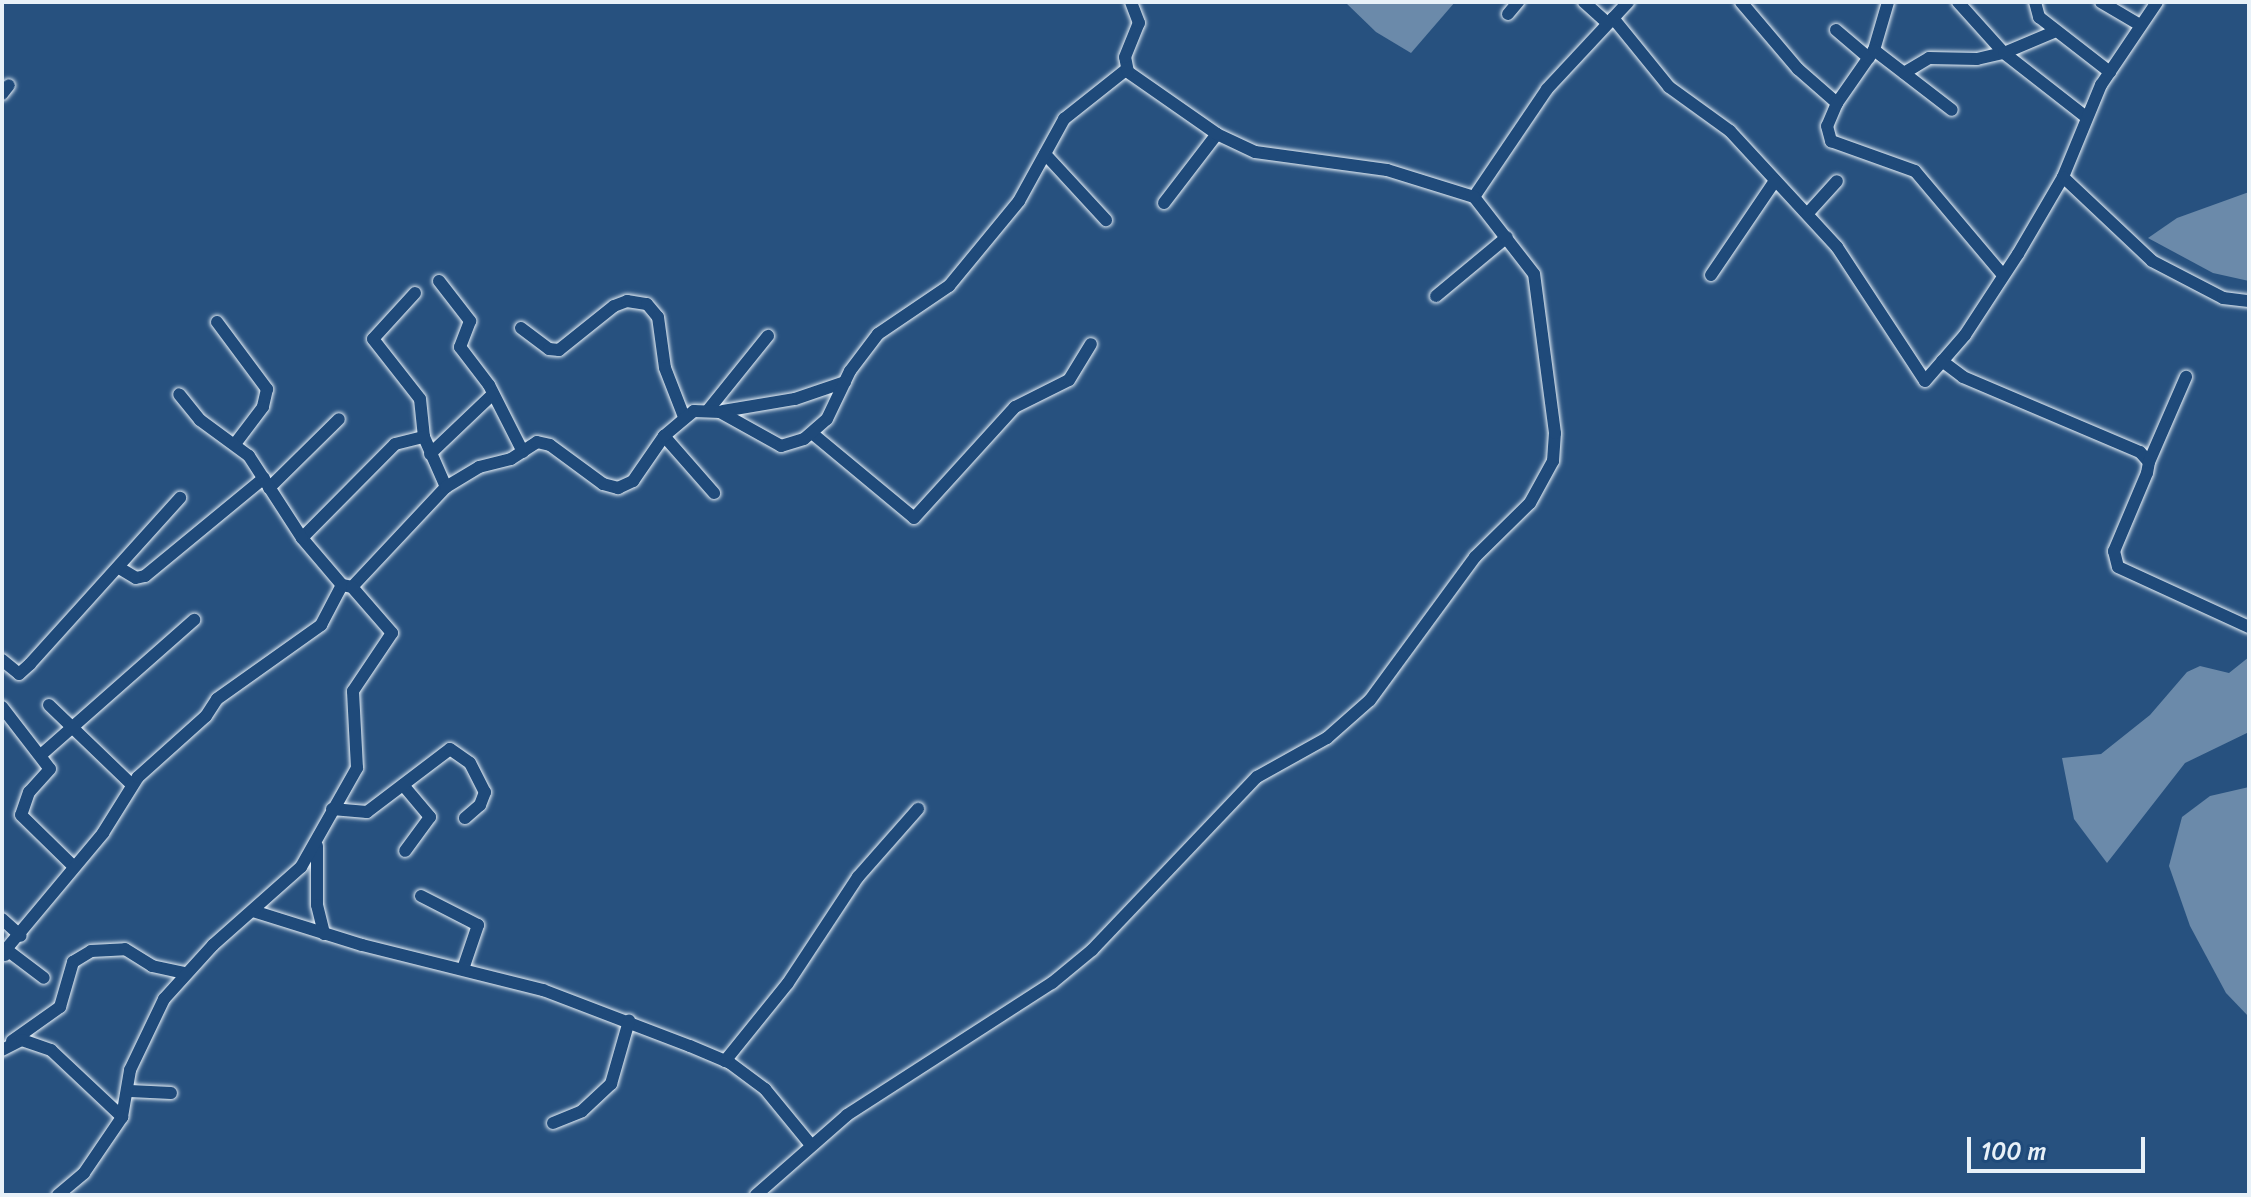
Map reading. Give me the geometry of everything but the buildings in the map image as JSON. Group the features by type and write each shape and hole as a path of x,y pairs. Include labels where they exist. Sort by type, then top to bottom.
{"street":[{"path":"756,1195 811,1145 944,1050 1007,1016 1092,950 1257,777 1327,738 1370,700 1475,557 1530,503 1553,461 1555,433 1534,274 1474,197 1387,170 1255,152 1217,134 1127,69 1125,57 1139,23 1131,2"},
{"path":"1508,14 1518,2"},
{"path":"1584,2 1610,21 1669,87 1730,131 1808,213 1837,247 1925,381 2003,275 2063,177 2086,117 2110,72 2157,2"},
{"path":"1474,197 1547,89 1628,2"},
{"path":"1741,2 1798,69 1837,103"},
{"path":"1888,2 1871,54 1837,103 1827,126 1831,141 1915,171 2003,275"},
{"path":"1958,2 2004,53 2086,117"},
{"path":"2035,2 2035,12 2110,72"},
{"path":"2101,2 2140,25"},
{"path":"1836,30 1904,73 1952,110"},
{"path":"1904,73 1929,58 1977,59 2004,53 2056,31"},
{"path":"714,410 781,446 813,434 827,419 845,382 878,334 949,286 1019,201 1064,119 1127,69"},
{"path":"1164,203 1217,134"},
{"path":"1045,154 1106,220"},
{"path":"2063,177 2152,261 2223,298 2249,301"},
{"path":"1711,275 1775,181"},
{"path":"1808,213 1837,181"},
{"path":"1436,296 1507,237"},
{"path":"439,281 470,321 460,347 493,394 523,452"},
{"path":"415,293 373,339 420,399 424,437 446,487"},
{"path":"521,328 549,349 559,350 614,306 627,301 647,304 658,317 665,368 684,417"},
{"path":"217,322 267,389 263,407 235,444"},
{"path":"714,410 768,336"},
{"path":"813,434 914,518 1015,407 1069,380 1091,344"},
{"path":"1942,361 1963,377 2124,443 2149,462"},
{"path":"2186,377 2114,551 2118,567 2249,627"},
{"path":"44,978 4,955 123,806 132,785 206,716 217,699 321,625 347,586 446,487 479,467 523,452 542,441 603,484 618,488 642,472 664,436 684,417 795,399 845,382"},
{"path":"58,1195 84,1173 122,1117 130,1091 130,1070 150,1024 186,973 294,876 317,843 332,809 357,768 356,681 392,633 302,538 267,483 235,444 200,420 179,394"},
{"path":"430,454 493,394"},
{"path":"121,569 141,578 267,483 339,419"},
{"path":"302,538 395,444 410,436 424,437"},
{"path":"664,436 714,493"},
{"path":"2,660 19,674 121,569 126,554 180,498"},
{"path":"42,754 194,620"},
{"path":"49,705 132,785"},
{"path":"2,707 42,754 50,769 29,792 21,815 73,866"},
{"path":"332,809 367,812 436,755 456,750 477,773 485,792 480,805 465,818"},
{"path":"403,785 430,817 405,851"},
{"path":"725,1061 788,983 858,877 918,809"},
{"path":"317,843 317,905 324,934"},
{"path":"421,896 478,925 463,969"},
{"path":"253,911 324,934 463,969 629,1021 725,1061 765,1089 811,1145"},
{"path":"2,919 21,936"},
{"path":"5,1047 60,1007 73,962 91,951 125,949 152,966 186,973"},
{"path":"553,1123 582,1111 611,1084 629,1021"},
{"path":"5,1047 51,1050 122,1117"},
{"path":"130,1091 171,1093"}],"water":[{"path":"1345,2 1455,2 1411,53 1376,32"},
{"path":"2249,192 2249,281 2213,273 2148,238 2177,218"},
{"path":"2249,657 2249,732 2185,763 2107,863 2074,819 2062,758 2101,754 2150,715 2187,672 2200,666 2229,673"},
{"path":"2249,787 2249,1017 2226,993 2190,926 2169,866 2182,817 2210,796"}]}
